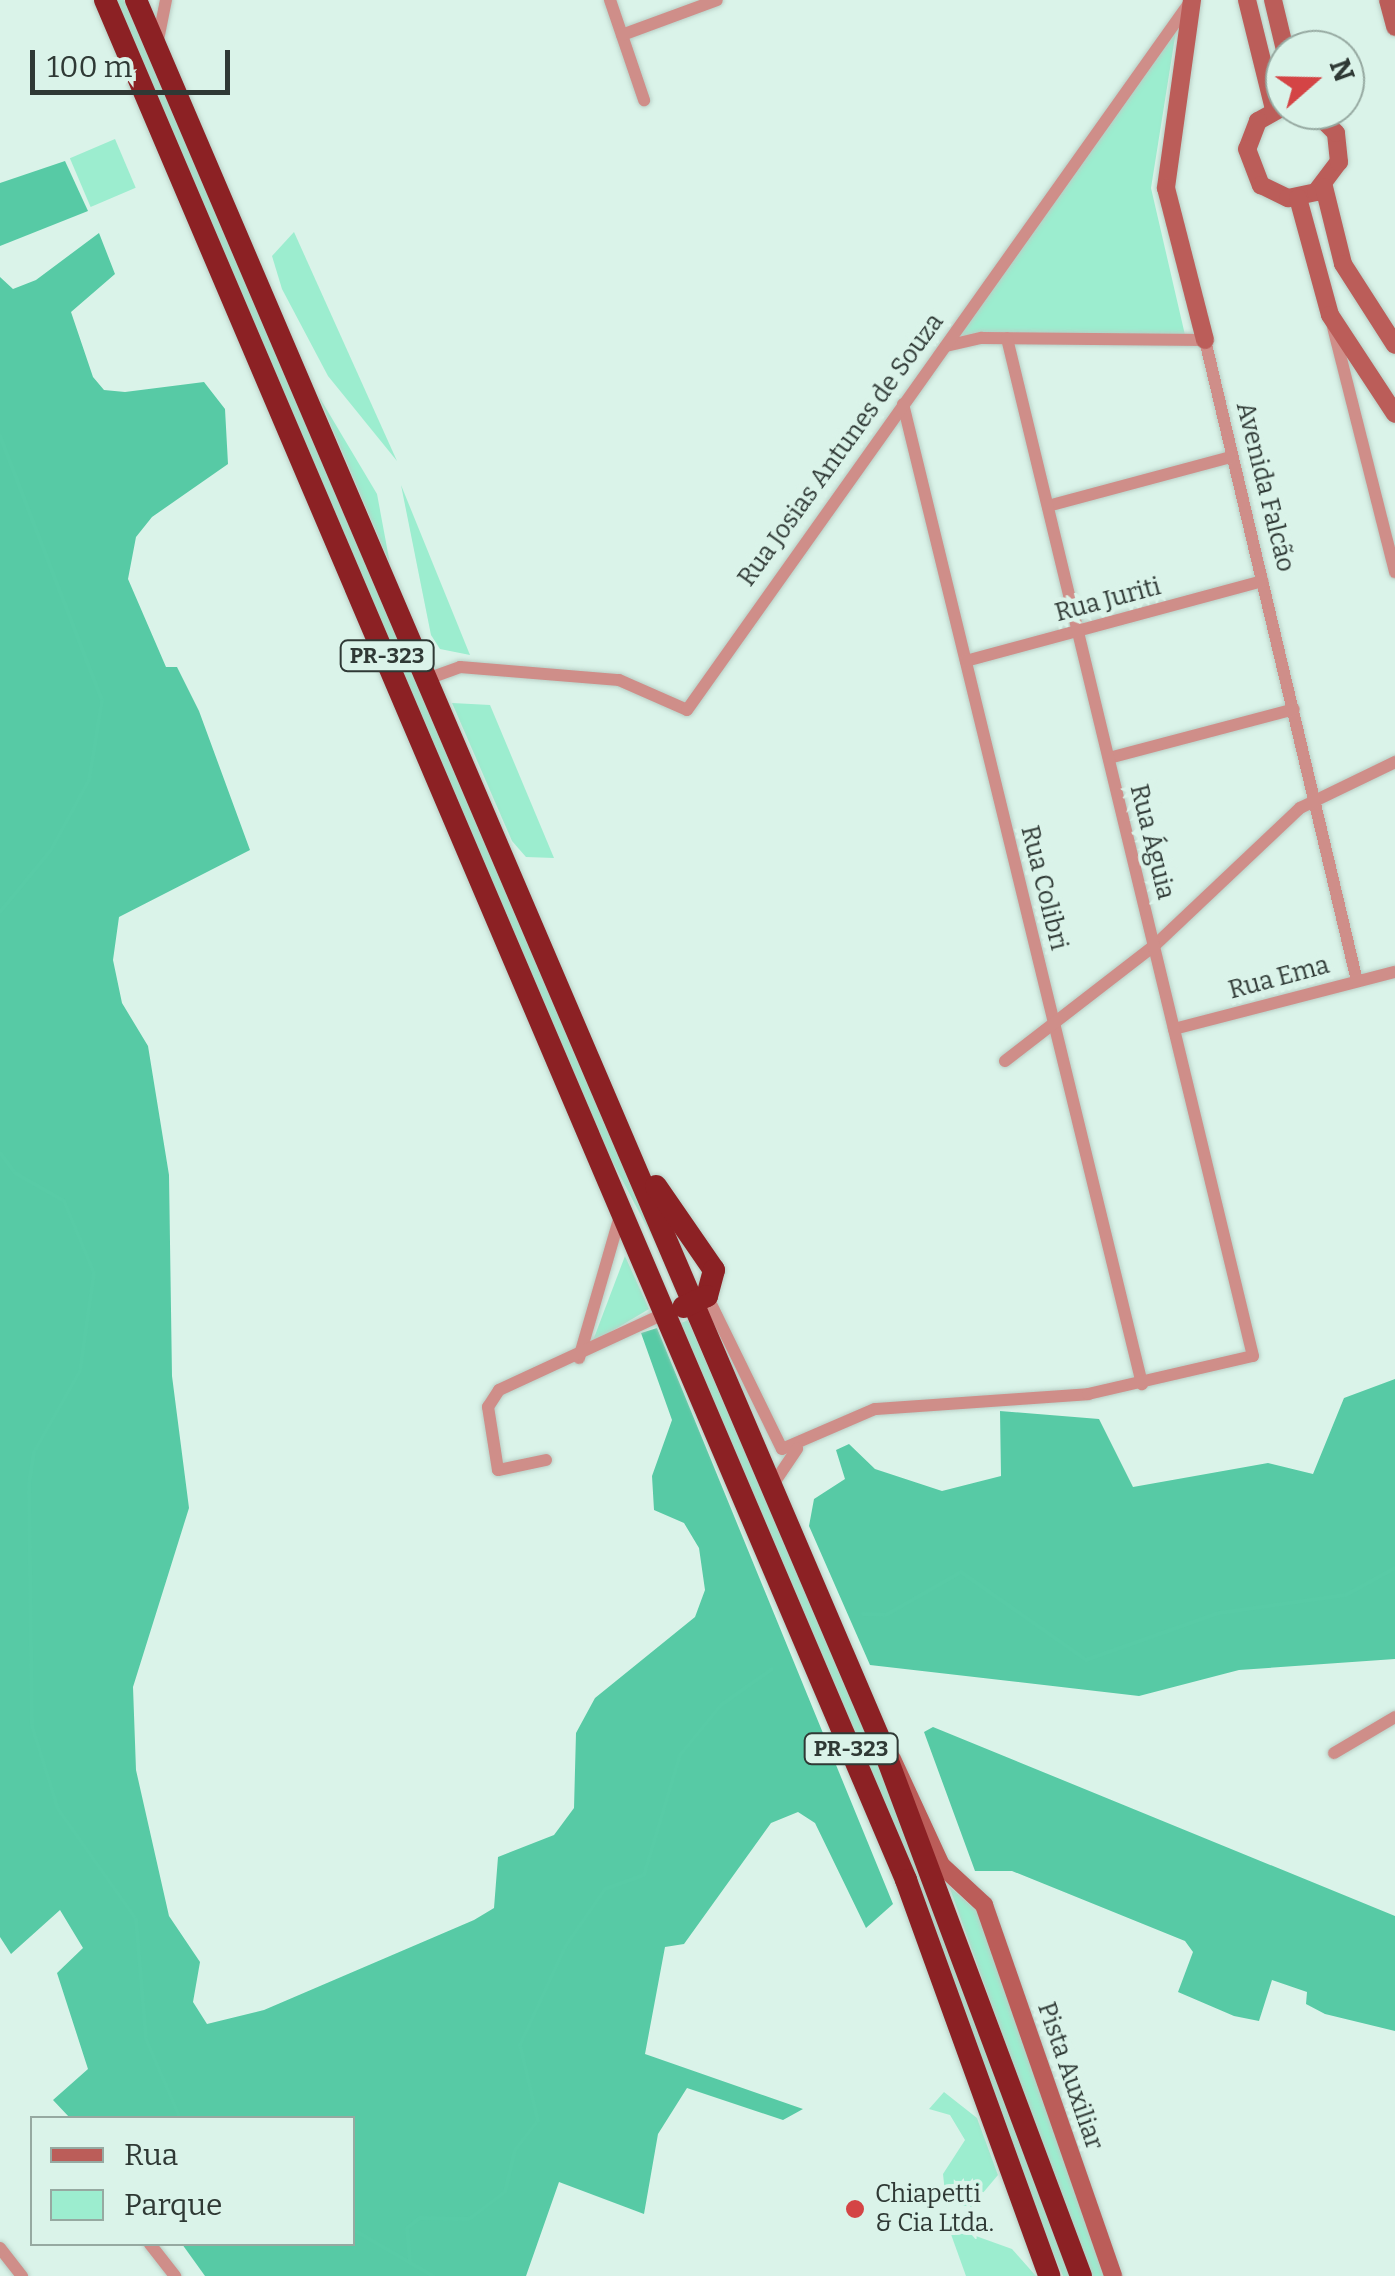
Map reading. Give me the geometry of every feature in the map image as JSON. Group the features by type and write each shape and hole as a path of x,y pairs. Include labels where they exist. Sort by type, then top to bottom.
{"highway":[{"name":"PR-323","path":"106,0 608,1174"},
{"name":"PR-323","path":"136,0 428,680 688,1305 906,1880 1050,2276"},
{"path":"564,1004 664,1204 714,1270 688,1305 608,1174"},
{"name":"PR-323","path":"688,1305 772,1486 882,1745 1081,2276"}],"street":[{"path":"156,48 166,0"},
{"path":"610,0 644,100"},
{"path":"622,35 717,0"},
{"path":"1247,0 1265,59"},
{"path":"1272,0 1280,30"},
{"path":"1388,0 1395,27"},
{"name":"Avenida Falcão","path":"1191,1 1166,188 1316,796 1357,981"},
{"name":"Rua Josias Antunes de Souza","path":"428,680 460,667 620,680 687,710 1191,1"},
{"path":"1265,120 1253,130 1248,159 1269,192 1298,198 1324,187"},
{"path":"1329,130 1339,143 1324,187 1343,264 1395,345"},
{"path":"1298,198 1395,572"},
{"path":"1330,315 1395,414"},
{"path":"946,346 1007,338 1205,340"},
{"name":"Rua Águia","path":"1007,338 1253,1356 1142,1384"},
{"name":"Rua Colibri","path":"903,404 1142,1384"},
{"path":"1048,506 1231,457"},
{"name":"Rua Juriti","path":"966,661 1262,581"},
{"path":"1109,758 1294,709"},
{"path":"1005,1061 1154,946 1316,796 1395,762"},
{"name":"Rua Ema","path":"1174,1029 1395,972"},
{"path":"579,1358 621,1236 608,1174"},
{"path":"546,1460 498,1470 488,1407 511,1384 579,1358 688,1305 774,1442 797,1449"},
{"path":"772,1486 797,1449 875,1409 1142,1384"},
{"path":"1334,1752 1395,1716"},
{"name":"Pista Auxiliar","path":"882,1745 908,1779 941,1865 976,1895 1113,2276"},
{"path":"152,2246 175,2276"},
{"path":"0,2248 22,2276"}],"green space":[{"path":"110,0 124,0 679,1287 568,1078"},
{"path":"1176,31 1151,188 1185,335 958,336"},
{"path":"115,139 136,188 91,207 70,158"},
{"path":"65,161 88,211 0,246 0,183"},
{"path":"294,232 397,461 328,376 282,289 272,256"},
{"path":"99,233 115,274 71,312 93,377 104,390 125,392 204,382 225,409 228,464 152,517 136,537 128,579 166,667 177,667 199,711 250,850 119,917 113,960 122,1003 148,1046 169,1175 172,1376 189,1508 133,1687 136,1770 169,1916 200,1962 193,2002 207,2024 264,2010 474,1920 494,1908 498,1857 554,1835 574,1808 576,1733 595,1698 695,1617 705,1590 699,1548 684,1523 654,1510 652,1476 672,1420 641,1333 657,1328 893,1904 866,1928 815,1823 798,1812 771,1823 684,1944 665,1947 645,2054 803,2109 783,2120 687,2088 658,2134 644,2214 559,2182 526,2276 205,2276 183,2246 355,2246 355,2116 68,2116 53,2100 88,2069 57,1973 83,1948 60,1910 11,1954 0,1937 0,277 13,289 36,280"},
{"path":"318,395 377,494 390,564"},
{"path":"401,485 470,655 440,649 431,635"},
{"path":"452,703 490,705 554,858 526,857 512,841"},
{"path":"625,1256 649,1309 592,1343"},
{"path":"688,1320 890,1788 1072,2276 1063,2276 1031,2201 679,1324"},
{"path":"1395,1379 1395,1659 1239,1670 1139,1696 870,1665 809,1526 814,1499 845,1479 836,1450 849,1444 875,1469 942,1491 1001,1476 1000,1411 1099,1419 1133,1487 1268,1463 1313,1474 1344,1398"},
{"path":"933,1727 1395,1916 1395,2031 1325,2014 1306,2004 1307,1992 1272,1980 1259,2021 1234,2016 1178,1992 1193,1952 1185,1941 1012,1871 975,1871 924,1732"},
{"path":"949,1886 979,1913 1105,2276 1089,2276"},
{"path":"944,2092 977,2118 998,2175 971,2207 946,2202 943,2174 965,2140 950,2115 929,2109"},
{"path":"948,2226 1012,2249 1036,2276 966,2276"}],"waterway":[{"path":"0,436 102,701 89,780 51,850 0,912"},
{"path":"0,1153 15,1173 64,1201 94,1273 80,1371 34,1452 29,1483 32,1726 58,1809 136,1919 146,2039 179,2116"},
{"path":"863,1614 886,1615 961,1572 1086,1660 1219,1613 1346,1595 1395,1568"},
{"path":"410,2261 407,2228 420,2218 469,2219 505,2192 515,2150 538,2121 520,2045 565,1947 605,1889 644,1875 680,1755 721,1705 772,1669"},
{"path":"355,2231 433,2276"}],"place":[{"name":"Chiapetti & Cia Ltda.","path":"855,2209"}]}
